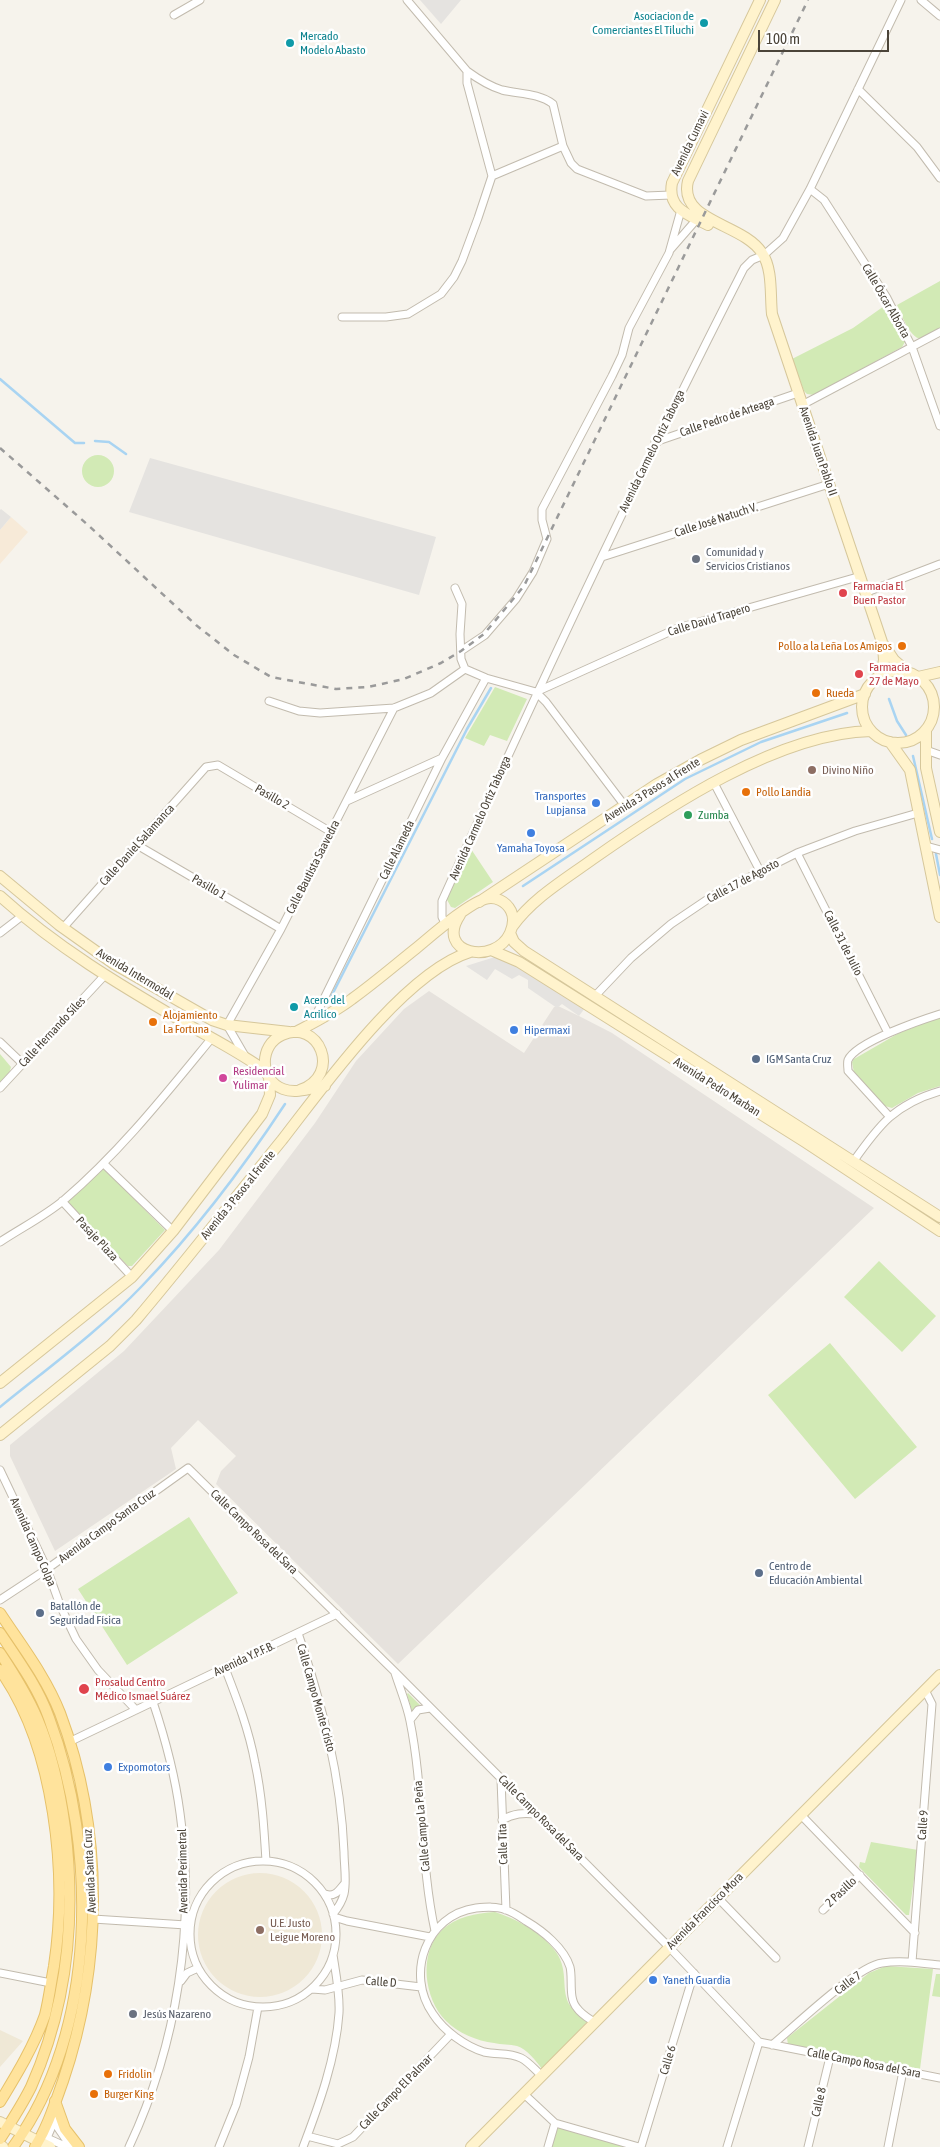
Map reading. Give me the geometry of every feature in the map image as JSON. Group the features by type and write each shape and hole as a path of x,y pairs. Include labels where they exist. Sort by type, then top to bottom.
{"main road":[{"name":"Avenida Cumavi","path":"671,195 672,183 760,0"},
{"name":"Avenida Cumavi","path":"764,255 747,238 693,209 687,197 688,181 719,120 775,0"},
{"path":"705,113 719,120"},
{"path":"671,195 672,201 681,210 744,243 757,246"},
{"name":"Avenida Juan Pablo II","path":"764,255 769,279 772,314 883,644 884,660 881,676"},
{"name":"Avenida Juan Pablo II","path":"883,644 894,660 913,675"},
{"path":"913,675 925,683 933,698 936,712 926,730 913,740 890,742 883,740 871,731 863,714 865,694 869,687 881,676 890,672 913,675 940,672"},
{"name":"Avenida 3 Pasos al Frente","path":"479,902 658,784 741,740 865,694"},
{"path":"926,730 926,768 940,832"},
{"name":"Avenida 3 Pasos al Frente","path":"511,930 523,912 540,897 657,817 714,783 774,754 802,744 844,732 871,731"},
{"path":"890,742 910,770 940,917"},
{"name":"Avenida Intermodal","path":"0,876 63,928 114,964 212,1020 227,1025 293,1032"},
{"name":"Avenida Intermodal","path":"0,896 22,916 105,975 245,1056 268,1075"},
{"path":"0,1383 132,1277 172,1231 262,1114 270,1095 265,1063 268,1047 281,1035 293,1032 312,1023 351,1000 446,925 460,915 479,902 494,898 502,901 511,912 511,930 499,946 491,950 470,952 459,946 455,940 453,927 460,915"},
{"name":"Avenida Pedro Marban","path":"511,930 514,942 524,951 940,1218"},
{"name":"Avenida Pedro Marban","path":"491,950 519,962 805,1142 940,1231"},
{"name":"Avenida 3 Pasos al Frente","path":"0,1435 110,1346 136,1320 381,1018 424,978 450,960 470,952"},
{"path":"268,1075 282,1089 300,1090 325,1086 324,1061 320,1047 316,1041 304,1033 293,1032"},
{"path":"300,1090 314,1083 323,1069 324,1061"},
{"name":"Avenida Santa Cruz","path":"0,1612 45,1684 59,1712 69,1742 91,1840 93,1919 89,1969 77,2035 56,2102 37,2145"},
{"name":"Avenida Santa Cruz","path":"0,1633 36,1690 49,1716 70,1788 79,1843 82,1890 80,1954 64,2035 50,2078 22,2134 13,2147"},
{"name":"Avenida Santa Cruz","path":"0,1652 26,1695 38,1720 60,1791 71,1888 70,1940 63,1989 31,2087 4,2124 0,2139"},
{"path":"0,1670 18,1699 50,1794 58,1857 60,1900 59,1933 45,2013 36,2036 0,2102"},
{"name":"Avenida Francisco Mora","path":"471,2147 940,1675"},
{"path":"50,2078 65,2129 78,2147"},
{"path":"4,2124 37,2145 50,2147"}],"street":[{"path":"174,15 200,0"},
{"path":"408,0 466,71 492,86 548,100 553,104 563,146 571,163 583,173 646,196 671,195"},
{"name":"Avenida Carmelo Ortiz Taborga","path":"446,925 441,910 442,901 536,692 602,557 655,442 744,268 752,260 764,255 783,238 810,189 901,0"},
{"path":"921,0 940,16"},
{"path":"342,318 386,317 408,314 441,294 454,277 462,261 492,176 467,83 466,71"},
{"path":"858,89 917,147 940,178"},
{"path":"492,176 563,146"},
{"name":"Calle Óscar Alborta","path":"810,189 824,200 888,298 912,348 940,426"},
{"path":"461,651 485,635 516,599 533,572 547,539 542,520 542,509 622,355 629,328 668,253 681,210"},
{"path":"668,253 697,219"},
{"path":"802,404 940,332"},
{"name":"Calle Pedro de Arteaga","path":"655,442 798,393"},
{"name":"Calle José Natuch V.","path":"602,557 829,484"},
{"path":"867,592 940,564"},
{"name":"Calle David Trapero","path":"536,692 678,628 861,576"},
{"path":"455,588 462,604 460,634 465,669"},
{"path":"465,669 486,678 536,692 546,702 625,806"},
{"path":"269,701 299,711 320,713 394,708 431,693 465,669"},
{"name":"Calle Alameda","path":"312,1023 442,758 486,678"},
{"name":"Calle Bautista Saavedra","path":"227,1025 281,929 394,708"},
{"path":"926,750 940,755"},
{"path":"347,801 442,758"},
{"name":"Pasillo 2","path":"212,765 218,765 331,832"},
{"name":"Calle Daniel Salamanca","path":"63,928 206,767 212,765"},
{"path":"714,783 760,871"},
{"name":"Calle 17 de Agosto","path":"595,996 631,958 671,924 714,895 797,852 855,831 918,813"},
{"name":"Pasillo 1","path":"137,845 281,929"},
{"path":"926,846 940,850"},
{"name":"Calle 31 de Julio","path":"797,852 888,1032"},
{"path":"0,933 22,916"},
{"name":"Calle Hernando Síles","path":"0,1088 105,975"},
{"path":"889,1116 848,1071 848,1061 854,1053 888,1032 940,1014"},
{"path":"227,1025 245,1056"},
{"path":"0,1242 62,1201 104,1164 152,1112 211,1038"},
{"path":"0,1042 23,1064"},
{"path":"853,1162 889,1116 917,1098 940,1091"},
{"path":"104,1164 172,1231"},
{"name":"Pasaje Plaza","path":"62,1201 132,1277"},
{"name":"Avenida Campo Santa Cruz","path":"0,1600 47,1569 188,1468"},
{"name":"Calle Campo Rosa del Sara","path":"188,1468 337,1614 669,1947 759,2042 940,2078"},
{"name":"Avenida Campo Colpa","path":"0,1470 47,1569 60,1605 76,1639 98,1670 136,1710"},
{"name":"Avenida Y.P.F.B.","path":"69,1742 337,1614"},
{"name":"Calle Campo Monte Cristo","path":"298,1633 323,1713 337,1780 343,1831 345,1882 342,1899 334,1915"},
{"path":"225,1668 242,1714 255,1762 263,1811 266,1862"},
{"name":"Calle Campo La Peña","path":"395,1672 410,1720 421,1806 432,1934"},
{"name":"Calle 9","path":"912,1962 932,1704 925,1690"},
{"name":"Avenida Perimetral","path":"129,2147 158,2074 171,2029 180,1983 187,1925 184,1849 180,1811 164,1738 153,1702"},
{"path":"410,1720 418,1710 430,1708"},
{"name":"Calle Tita","path":"501,1779 506,1910"},
{"path":"502,1820 511,1815 521,1813 536,1814"},
{"path":"801,1815 915,1933"},
{"path":"266,1862 289,1866 309,1877 325,1894 334,1915 336,1936 333,1955 325,1973 312,1989 287,2004 258,2007 240,2004 223,1996 209,1984 198,1968 191,1947 187,1925 197,1904 209,1886 225,1872 245,1864 266,1862"},
{"name":"2 Pasillo","path":"823,1910 860,1874"},
{"path":"325,1894 329,1896 336,1894 345,1882"},
{"path":"718,1898 776,1958"},
{"path":"542,2076 524,2059 512,2054 485,2052 451,2034 433,2014 421,1987 420,1972 423,1951 432,1934 450,1917 468,1910 487,1907 506,1910 528,1922 558,1947 570,1968 574,2003 577,2009 594,2022"},
{"path":"334,1915 347,1921 432,1934"},
{"path":"93,1919 187,1925"},
{"path":"303,2147 329,2069 339,2013 338,1987 333,1955"},
{"name":"Calle 7","path":"772,2045 843,1985 868,1968 881,1962 912,1962 940,1965"},
{"path":"180,1983 187,1973 198,1968"},
{"path":"0,1973 51,1983"},
{"name":"Calle 6","path":"640,2147 694,1973"},
{"name":"Calle D","path":"312,1989 325,1990 362,1980 421,1987"},
{"path":"219,2147 236,2105 249,2057 258,2007"},
{"name":"Calle Campo El Palmar","path":"308,2136 338,2144 353,2137 451,2034"},
{"path":"727,2147 759,2042"},
{"name":"Calle 8","path":"808,2147 830,2057"},
{"path":"888,2147 903,2070"},
{"path":"524,2094 555,2123 640,2147"},
{"path":"67,2147 48,2138 55,2119 58,2128 71,2147"},
{"path":"548,2147 555,2123"}],"shaded area":[{"path":"420,0 461,0 441,24"},
{"path":"150,458 436,537 419,595 129,512"},
{"path":"0,510 11,517 0,530"},
{"path":"11,517 28,532 0,564 0,530"},
{"path":"498,956 585,1008 579,1016 562,1004 557,1008 528,988 528,980 519,975 512,979 495,969 487,980 466,966"},
{"path":"429,991 524,1053 554,1007 558,1006 579,1016 612,1033 874,1208 398,1664 216,1484 221,1471 236,1456 198,1420 171,1448 176,1469 55,1551 10,1456 10,1445 124,1351 219,1250 315,1123 356,1061 404,1009"},
{"name":"U.E. Justo Leigue Moreno","path":"260,1873 284,1878 304,1891 317,1911 322,1935 317,1959 304,1979 284,1992 260,1997 236,1992 216,1979 203,1959 198,1935 203,1911 216,1891 236,1878"},
{"path":"0,2030 23,2041 0,2067"}],"green space":[{"path":"940,281 940,328 921,339 909,330 897,305"},
{"path":"887,304 905,342 902,347 814,395 807,394 804,391 792,359 853,328"},
{"path":"98,455 109,460 114,471 109,482 98,487 87,482 82,471 87,460"},
{"path":"495,687 527,699 507,741 490,735 484,746 465,738"},
{"path":"469,846 493,882 455,908 451,907 446,898"},
{"path":"940,1017 940,1086 918,1093 892,1108 885,1106 854,1073 852,1062 854,1059 899,1033"},
{"path":"0,1054 11,1067 9,1074 0,1082"},
{"path":"105,1167 111,1176 165,1230 132,1266 128,1266 68,1204 68,1201"},
{"path":"879,1261 936,1316 902,1352 844,1297"},
{"path":"830,1343 917,1447 855,1499 768,1395"},
{"path":"189,1517 238,1593 127,1665 78,1589"},
{"path":"407,1694 421,1706 412,1711"},
{"path":"871,1842 918,1850 909,1915 906,1915 859,1867 860,1862 865,1863"},
{"path":"495,1912 529,1928 550,1945 561,1962 570,2006 589,2020 542,2069 521,2048 514,2045 497,2044 481,2040 468,2036 456,2029 439,2012 429,1989 427,1963 429,1951 434,1940 442,1930 467,1916"},
{"path":"886,1966 933,1969 920,2069 788,2045 787,2038 869,1973"},
{"path":"936,1974 940,1974 940,1997 932,1996"},
{"path":"558,2127 627,2147 552,2147"}],"waterway":[{"path":"0,379 75,443 84,443"},
{"path":"95,441 109,442 126,454"},
{"path":"331,997 467,729 491,688"},
{"path":"889,699 897,721 906,735"},
{"path":"523,886 685,779 761,742 847,713"},
{"path":"913,756 932,839"},
{"path":"936,854 940,875"},
{"path":"0,1407 91,1334 126,1303 162,1265 218,1198 285,1104"}],"railway":[{"path":"0,448 88,525 196,625 234,655 271,677 336,689 368,687 404,679 441,663 484,634 524,586 808,0"}],"place":[{"name":"Asociacion de Comerciantes El Tiluchi","path":"704,23"},
{"name":"Mercado Modelo Abasto","path":"290,43"},
{"name":"Comunidad y Servicios Cristianos","path":"696,559"},
{"name":"Farmacia El Buen Pastor","path":"843,593"},
{"name":"Pollo a la Leña Los Amigos","path":"902,646"},
{"name":"Farmacia 27 de Mayo","path":"859,674"},
{"name":"Rueda","path":"816,693"},
{"name":"Divino Niño","path":"812,770"},
{"name":"Pollo Landia","path":"746,792"},
{"name":"Transportes Lupjansa","path":"596,803"},
{"name":"Zumba","path":"688,815"},
{"name":"Yamaha Toyosa","path":"531,833"},
{"name":"Acero del Acrilico","path":"294,1007"},
{"name":"Alojamiento La Fortuna","path":"153,1022"},
{"name":"Hipermaxi","path":"514,1030"},
{"name":"IGM Santa Cruz","path":"756,1059"},
{"name":"Residencial Yulimar","path":"223,1078"},
{"name":"Centro de Educación Ambiental","path":"759,1573"},
{"name":"Batallón de Seguridad Física","path":"40,1613"},
{"name":"Prosalud Centro Médico Ismael Suárez","path":"84,1689"},
{"name":"Expomotors","path":"108,1767"},
{"name":"U.E. Justo Leigue Moreno","path":"260,1930"},
{"name":"Yaneth Guardia","path":"653,1980"},
{"name":"Jesús Nazareno","path":"133,2014"},
{"name":"Fridolin","path":"108,2074"},
{"name":"Burger King","path":"94,2094"}]}
